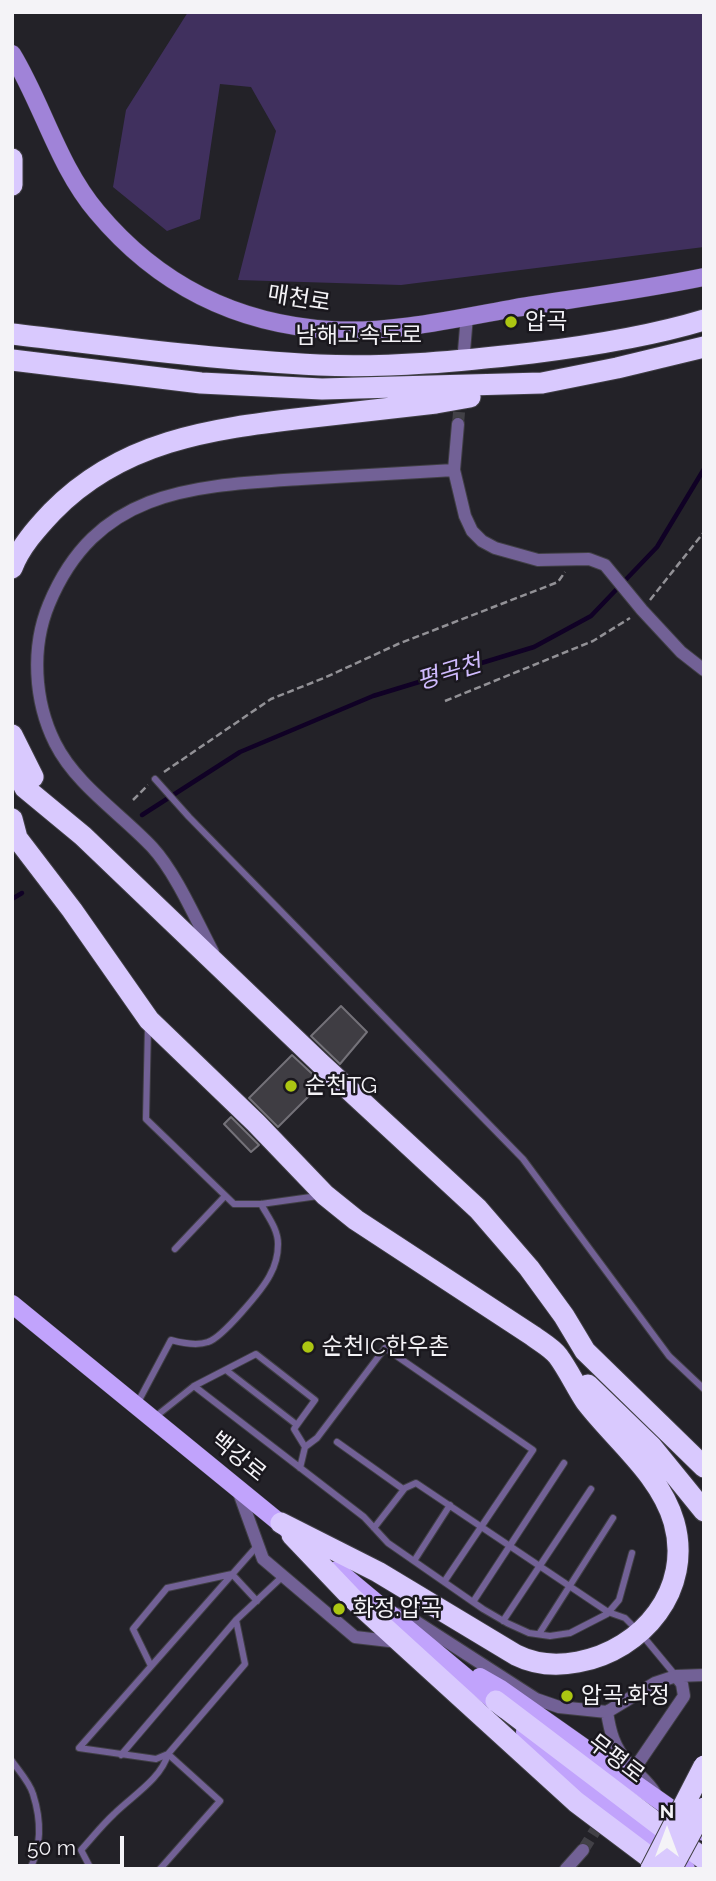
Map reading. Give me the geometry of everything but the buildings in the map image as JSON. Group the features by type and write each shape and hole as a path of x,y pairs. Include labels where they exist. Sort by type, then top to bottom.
{"highway":[{"path":"12,159 12,185"},
{"name":"남해고속도로","path":"12,334 206,357 322,365 457,362 570,349 704,320"},
{"path":"12,568 38,527 68,495 103,471 140,452 183,437 227,428 436,403 617,369 704,347"},
{"path":"12,360 201,383 322,389 542,383"},
{"path":"12,735 51,809"},
{"path":"12,764 25,788 83,836 320,1063 478,1209 529,1268 564,1316 585,1351 704,1467"},
{"path":"14,830 149,1020 256,1123 324,1195 356,1220 557,1354 652,1447 704,1511"},
{"path":"281,1523 378,1572 526,1660 554,1664 588,1660 608,1654 635,1637 660,1610 672,1589 677,1568 677,1535 668,1506 655,1482 585,1401 557,1354"},
{"path":"281,1523 352,1598 576,1802 665,1869"},
{"name":"무평로","path":"496,1701 704,1859"},
{"path":"651,1869 704,1766"},
{"path":"671,1869 704,1808"}],"main road":[{"name":"매천로","path":"12,54 66,164 96,212 144,260 181,288 230,309 279,323 333,330 389,327 704,277"},
{"name":"백강로","path":"12,1304 496,1701 555,1762 686,1869"},
{"name":"백강로","path":"432,1648 501,1689 704,1832"}],"street":[{"path":"464,351 467,316"},
{"path":"458,424 454,470 465,516 472,531 495,548 538,560 590,559 605,565 681,652 704,670"},
{"path":"220,965 166,866 153,848 84,782 61,754 46,722 39,688 37,654 45,614 59,582 88,542 109,524 135,508 173,493 225,484 454,470"},
{"path":"236,1487 262,1559 355,1637 432,1648"},
{"path":"383,1609 412,1619 536,1699 559,1707 607,1712 654,1684 676,1676 704,1675"},
{"path":"639,1762 684,1696 682,1684 676,1676"},
{"path":"607,1712 611,1736 617,1748 628,1764 650,1784 658,1800"},
{"path":"566,1869 583,1850"}],"lane":[{"path":"155,779 523,1159 669,1356 704,1389"},
{"path":"149,1020 146,1119 234,1204 261,1204 324,1195"},
{"path":"175,1250 225,1196"},
{"path":"137,1405 171,1340 197,1344 210,1342 221,1334 258,1294 270,1276 277,1258 278,1244 276,1231 261,1204"},
{"path":"300,1468 305,1447 317,1438 385,1348 533,1450 444,1582"},
{"path":"153,1419 194,1386 256,1354 315,1400 294,1429 305,1447"},
{"path":"226,1370 297,1425"},
{"path":"194,1386 364,1517 388,1543 473,1602 529,1633 550,1636 570,1633 608,1612 619,1600 632,1553"},
{"path":"337,1442 403,1489"},
{"path":"473,1602 564,1463"},
{"path":"374,1528 403,1489 416,1483 608,1612 625,1618 634,1626"},
{"path":"503,1621 591,1489"},
{"path":"414,1561 450,1505"},
{"path":"539,1634 613,1518"},
{"path":"168,1754 156,1759 79,1748 258,1545"},
{"path":"232,1574 257,1601"},
{"path":"152,1666 134,1629 167,1588 232,1574"},
{"path":"121,1755 236,1620 283,1576"},
{"path":"91,1869 80,1850 165,1765 168,1754 245,1664 236,1620"},
{"path":"647,1641 676,1676"},
{"path":"160,1869 220,1801 168,1754"},
{"path":"12,1762 33,1792 40,1835 37,1854 30,1869"}],"path":[{"path":"445,701 593,642 639,606 704,532"},
{"path":"133,800 155,779 271,699 398,644 558,582 573,560"}],"shaded area":[{"path":"188,12 704,12 704,247 401,285 238,280 276,131 251,87 220,84 200,219 167,231 113,187 126,110"}],"waterway":[{"name":"평곡천","path":"142,815 240,752 373,696 534,647 591,616 657,547 704,469"},
{"name":"평곡천","path":"12,899 22,893"}],"tunnel":[{"path":"458,424 464,355"},
{"path":"583,1850 603,1818"}],"place":[{"name":"압곡","path":"511,322"},
{"name":"순천TG","path":"291,1086"},
{"name":"순천IC한우촌","path":"308,1347"},
{"name":"화정.압곡","path":"339,1609"},
{"name":"압곡.화정","path":"567,1696"}]}
